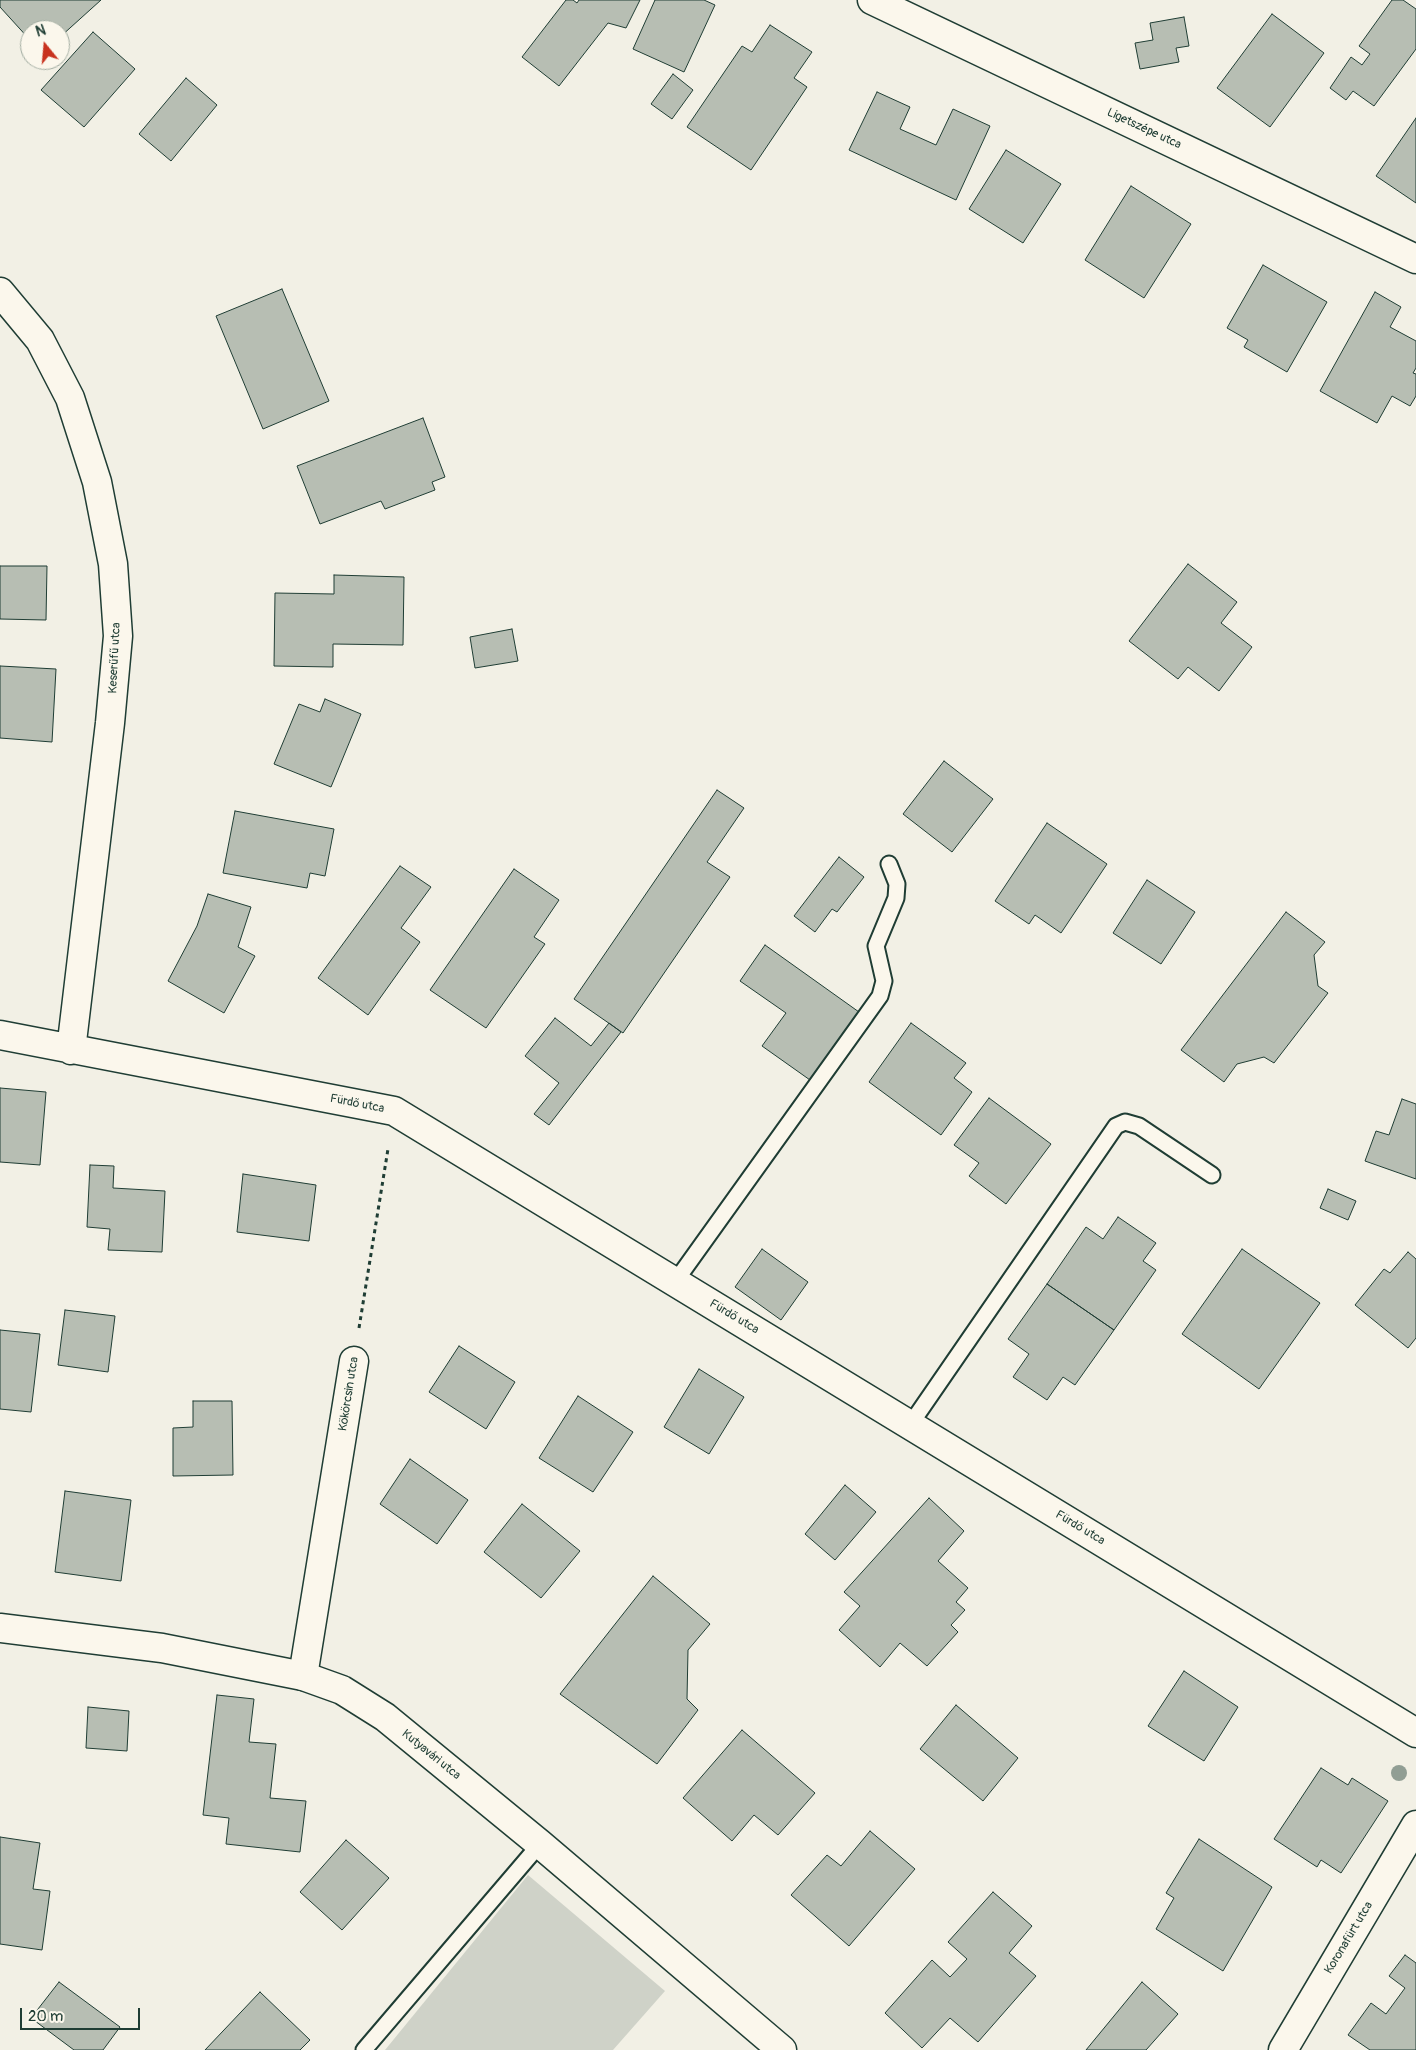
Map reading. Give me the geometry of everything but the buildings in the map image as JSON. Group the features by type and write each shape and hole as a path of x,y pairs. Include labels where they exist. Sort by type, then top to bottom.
{"street":[{"name":"Ligetszépe utca","path":"872,0 1416,259"},
{"name":"Keserűfű utca","path":"0,292 40,340 70,398 97,482 114,564 118,636 110,723 71,1050"},
{"name":"Fürdő utca","path":"0,1034 71,1050 394,1111 1416,1733"},
{"name":"Kökörcsin utca","path":"303,1676 354,1361"},
{"name":"Kutyavári utca","path":"0,1628 162,1648 303,1676 342,1690 385,1717 540,1844 782,2050"},
{"name":"Koronafürt utca","path":"1283,2050 1416,1825"}],"lane":[{"path":"675,1282 880,996 884,980 876,946 896,898 897,884 889,864"},
{"path":"910,1425 1116,1126 1125,1122 1139,1126 1212,1175"},
{"path":"364,2050 540,1844"}],"path":[{"name":"Kökörcsin utca","path":"354,1361 394,1111"}],"shaded area":[{"path":"528,1875 665,1991 613,2050 385,2050"}]}
